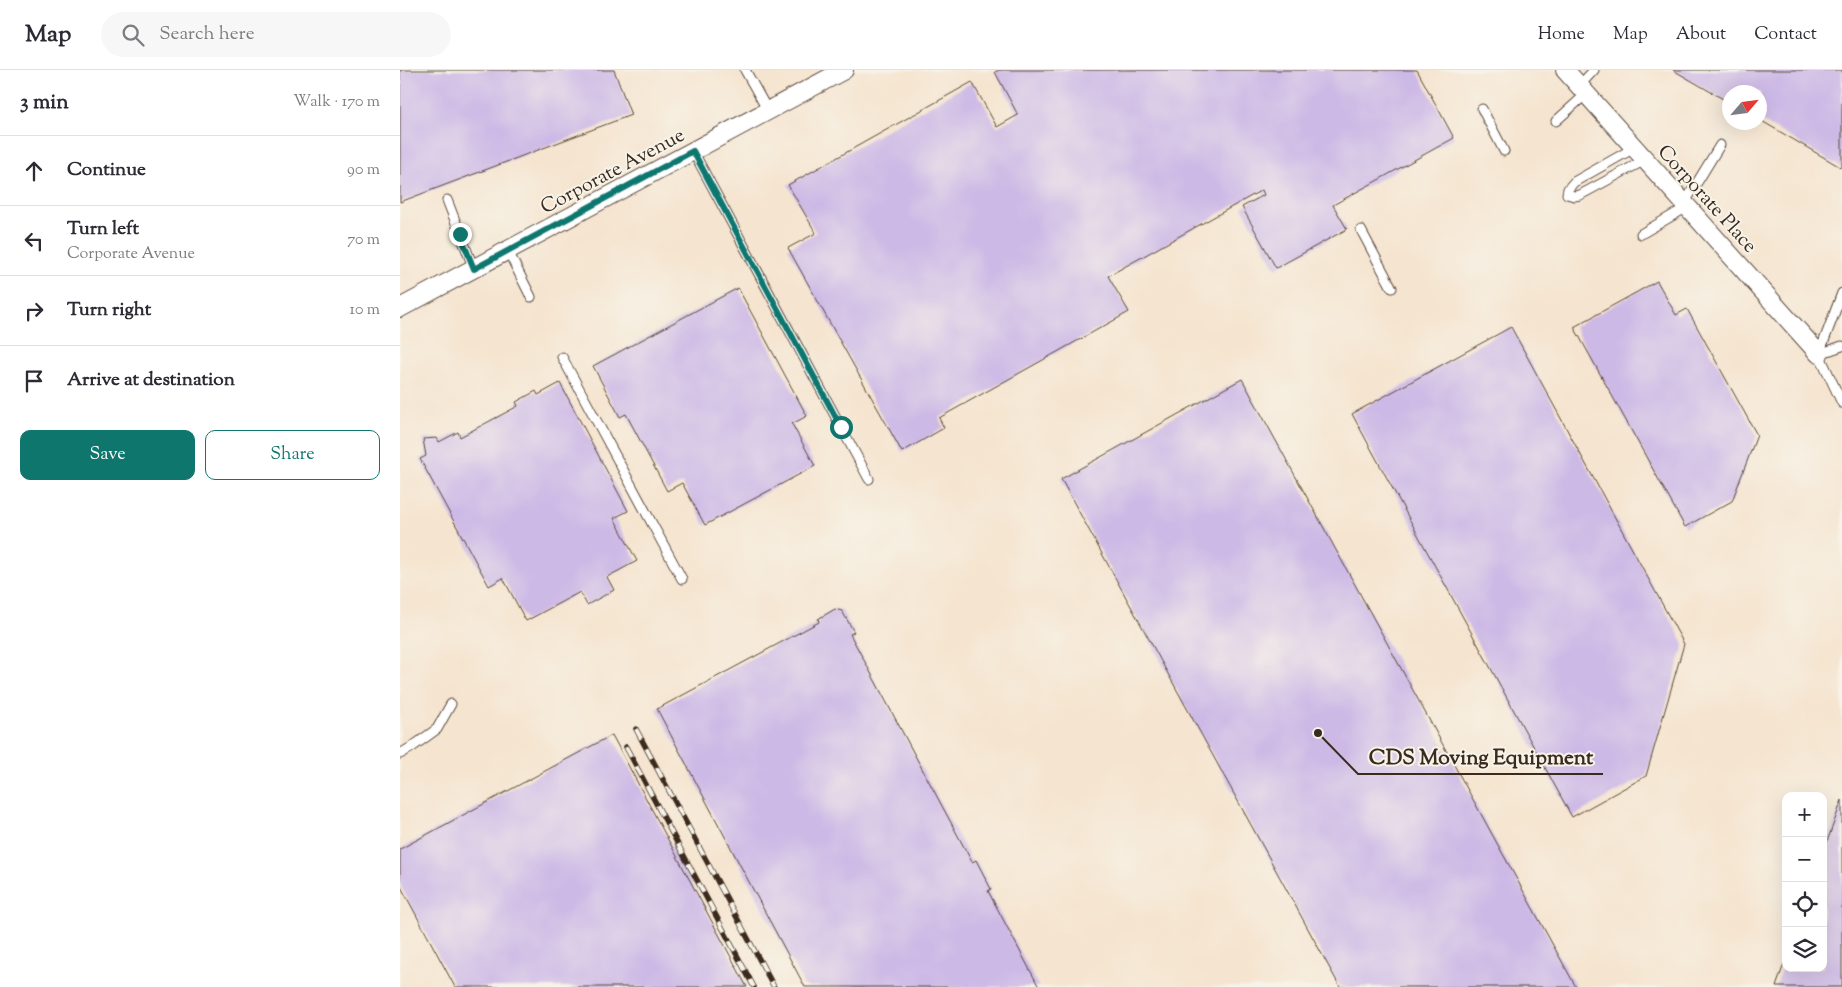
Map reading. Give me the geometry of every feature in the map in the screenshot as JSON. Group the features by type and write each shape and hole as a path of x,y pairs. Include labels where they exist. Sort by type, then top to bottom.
{"street":[{"name":"Corporate Avenue","path":"400,308 768,111 822,75 844,70"},
{"name":"Corporate Place","path":"1565,70 1819,354"}],"lane":[{"path":"745,70 768,111"},
{"path":"1556,121 1582,90 1594,70"},
{"path":"1482,109 1504,151"},
{"path":"1641,234 1685,206 1720,145"},
{"path":"693,151 869,479"},
{"path":"1640,154 1585,193 1574,196 1567,194 1572,184 1579,179 1640,154"},
{"path":"447,200 474,269"},
{"path":"1362,230 1392,288"},
{"path":"508,250 531,296"},
{"path":"1842,293 1819,354 1842,403"},
{"path":"1819,354 1842,346"},
{"path":"562,357 682,579"},
{"path":"400,754 412,748 437,729 452,704"}],"building":[{"path":"400,70 614,70 631,115 400,202"},
{"path":"999,70 1417,70 1454,138 1333,205 1347,229 1276,268 1242,207 1264,195 1262,190 1108,276 1129,312 939,418 944,428 902,452 788,248 816,233 788,185 972,82 997,127 1018,115 995,72"},
{"path":"1673,70 1842,70 1842,168 1767,124 1767,85 1722,85 1722,98"},
{"path":"1657,281 1676,315 1687,309 1757,435 1732,501 1685,527 1574,327"},
{"path":"738,288 807,416 792,424 815,466 705,525 682,483 667,491 626,414 620,417 593,366"},
{"path":"1511,327 1684,644 1646,776 1572,817 1352,414"},
{"path":"1242,379 1576,987 1340,987 1061,479"},
{"path":"560,383 628,511 614,518 637,561 607,577 614,590 587,605 580,592 526,621 503,578 489,586 420,459 426,456 423,439 437,438 439,442 458,432 460,437 518,406 516,402 536,391 538,395"},
{"path":"835,609 842,611 854,632 850,634 972,862 976,860 991,889 988,891 1039,987 805,987 657,709 819,622 818,619"},
{"path":"612,735 747,987 455,987 400,885 400,849"},
{"path":"1842,800 1842,987 1776,987 1782,970 1782,972 1827,972 1827,842"}],"railway":[{"path":"636,729 774,987"},
{"path":"626,747 754,987"}],"place":[{"name":"CDS Moving Equipment","path":"1318,733"}],"route":[{"path":"460,234 474,269 693,151 841,427"}]}
